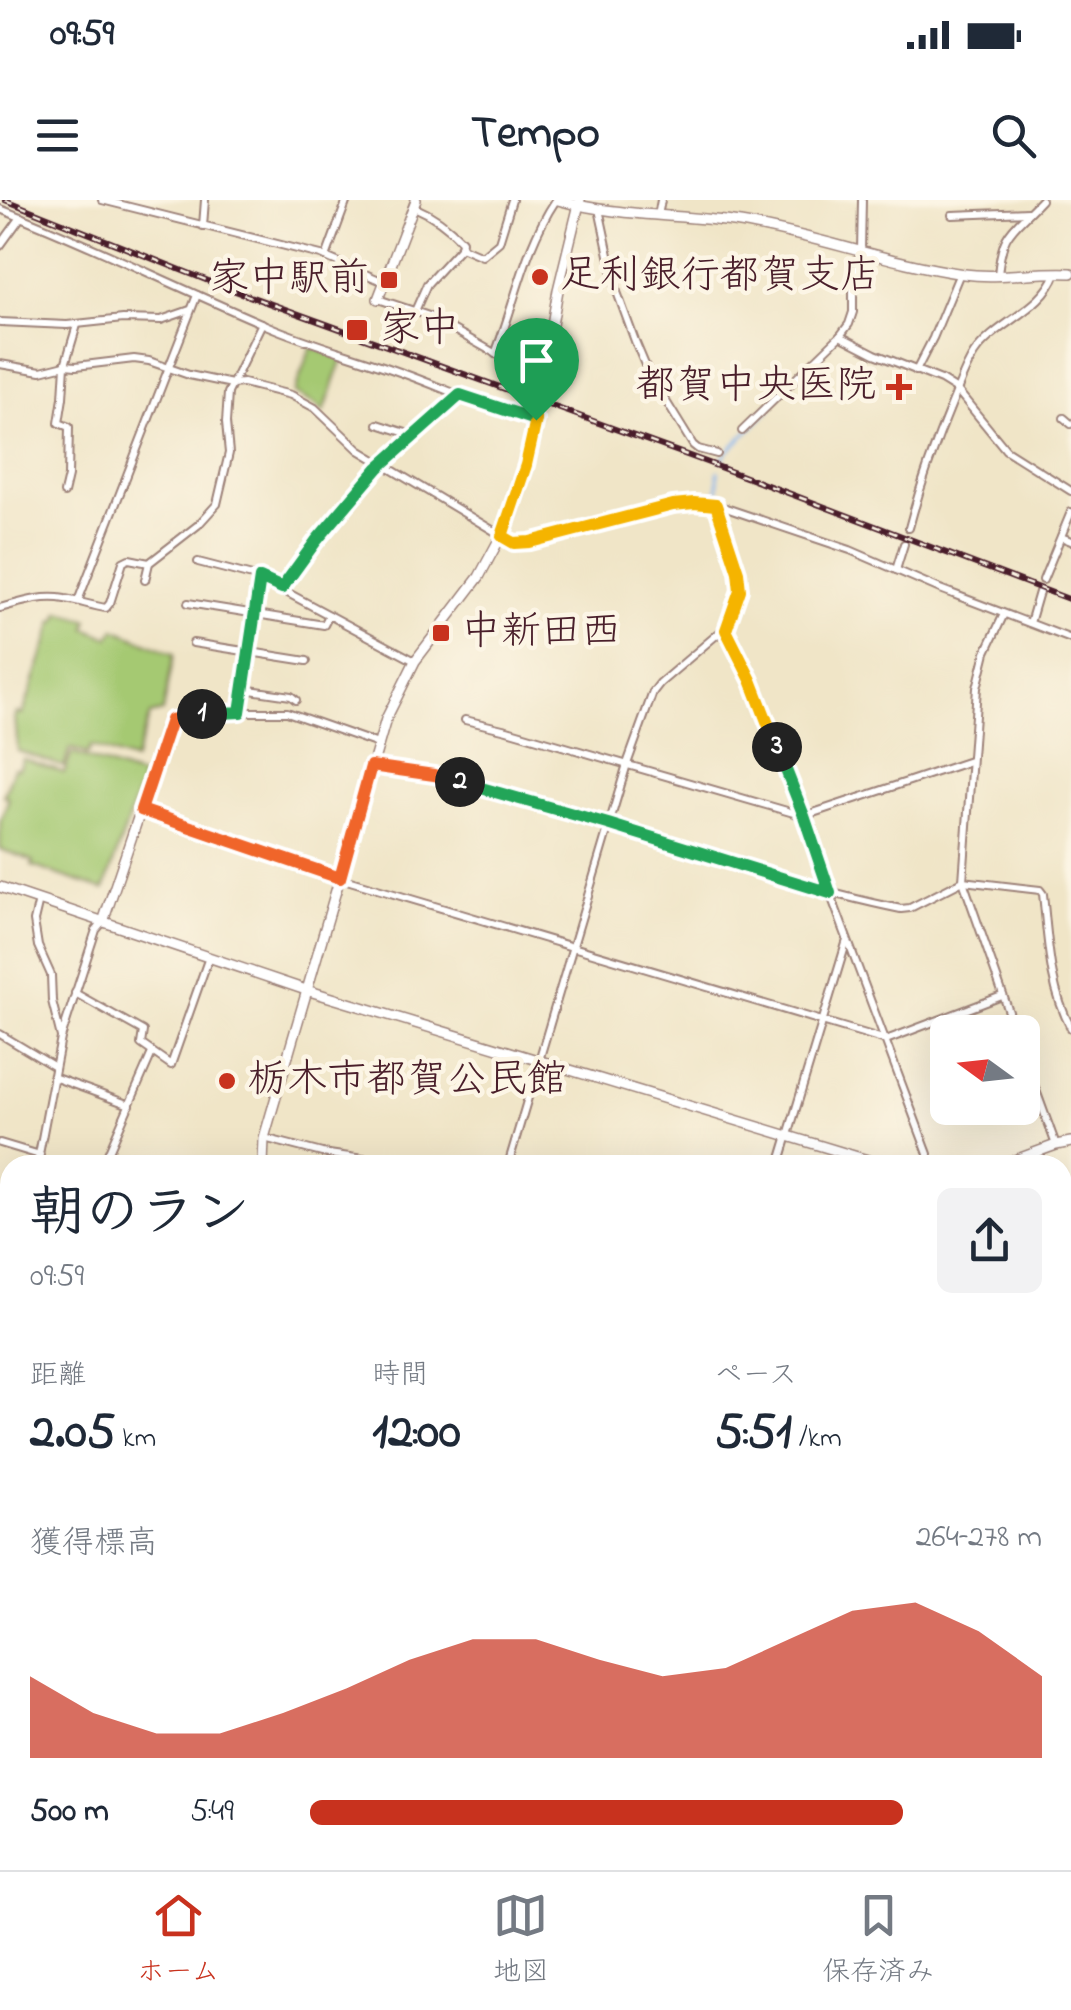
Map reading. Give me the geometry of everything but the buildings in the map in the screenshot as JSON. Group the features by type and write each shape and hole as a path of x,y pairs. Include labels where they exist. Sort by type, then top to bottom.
{"street":[{"path":"102,200 326,256 384,282"},
{"path":"203,226 205,200"},
{"path":"326,256 347,200"},
{"path":"461,247 482,256 499,242 512,200"},
{"path":"495,354 527,254 557,200 599,209 746,224 960,273 1071,272"},
{"path":"658,216 661,200"},
{"path":"742,431 848,324 861,250 862,200"},
{"path":"998,275 1004,238 1041,200"},
{"path":"416,311 427,284 461,247 462,241 415,203 378,299 429,316 514,364 544,370"},
{"path":"263,1155 264,1138 306,990 394,697 414,661 480,577 502,536 521,484 558,290 580,203"},
{"path":"0,209 262,324 536,420"},
{"path":"599,209 617,292 648,372 695,447 717,454"},
{"path":"952,215 1029,212"},
{"path":"0,246 21,217"},
{"path":"908,528 928,462 974,353 1004,324 1038,300 1057,272"},
{"path":"916,371 960,273"},
{"path":"78,602 197,295"},
{"path":"0,322 161,320 191,310"},
{"path":"64,493 69,427 59,423 58,418 64,398 65,365 77,324"},
{"path":"145,580 150,563 198,526 217,504 228,453 226,414 232,384 262,324"},
{"path":"840,336 957,390 1006,450 1071,491"},
{"path":"0,364 41,371 65,365 149,360 168,369 274,390 310,404 358,450 514,543 673,505 716,505 850,550 1071,639"},
{"path":"282,588 316,541 383,463 460,395"},
{"path":"378,424 411,438"},
{"path":"716,505 740,590 726,630 751,680 804,816 928,1155"},
{"path":"1043,580 1071,512"},
{"path":"1061,537 1071,541"},
{"path":"896,570 904,544"},
{"path":"0,608 58,598 106,608 123,562 129,559 150,563"},
{"path":"198,562 260,578 282,588 414,661"},
{"path":"240,712 260,578"},
{"path":"1030,623 1038,592"},
{"path":"188,603 324,625 329,615"},
{"path":"1004,614 986,652 977,688 963,881 1009,1015"},
{"path":"511,1155 626,764 653,692 726,630"},
{"path":"193,643 306,662"},
{"path":"243,689 292,696 296,700"},
{"path":"40,1155 61,1038 171,720 212,712 293,713 378,744"},
{"path":"465,720 804,816 970,760"},
{"path":"371,766 434,775 830,893 901,909 963,881 1040,890 1055,988 1071,1028"},
{"path":"141,810 340,878 886,1040 1002,996"},
{"path":"0,887 306,990 851,1155"},
{"path":"39,900 34,921 38,946 51,974 52,1002 61,1038"},
{"path":"782,1155 848,939"},
{"path":"76,993 143,1031 141,1044 171,1065 209,957"},
{"path":"0,1034 55,1068"},
{"path":"107,1155 152,1054"},
{"path":"54,1077 130,1105"},
{"path":"1040,1101 1056,1145"},
{"path":"264,1138 341,1155"},
{"path":"1028,1155 1071,1142"},
{"path":"0,1143 37,1155"}],"green space":[{"path":"311,347 343,358 324,412 294,393"},
{"path":"60,612 88,620 86,628 109,638 115,629 174,654 163,712 150,715 134,761 91,746 88,754 70,748 64,767 18,751 15,717 17,713 23,714"},
{"path":"72,753 143,777 104,890 32,866 33,861 0,849 0,822 9,798 4,795 14,768 19,769 23,759 64,773"}],"waterway":[{"path":"722,460 771,408"},
{"path":"718,471 718,499"}],"railway":[{"path":"5,200 216,284 1071,600"}],"place":[{"name":"足利銀行都賀支店","path":"540,277"},
{"name":"家中駅前","path":"389,280"},
{"name":"家中","path":"357,330"},
{"name":"都賀中央医院","path":"899,387"},
{"name":"中新田西","path":"441,633"},
{"name":"栃木市都賀公民館","path":"227,1081"}],"route":[{"path":"460,395 536,420 526,465 502,536 514,543 673,505 716,505 740,590 726,630 751,680 830,893 504,793 434,775 371,766 340,878 141,810 171,720 212,712 240,712 260,578 282,588 378,468 460,395"}]}
